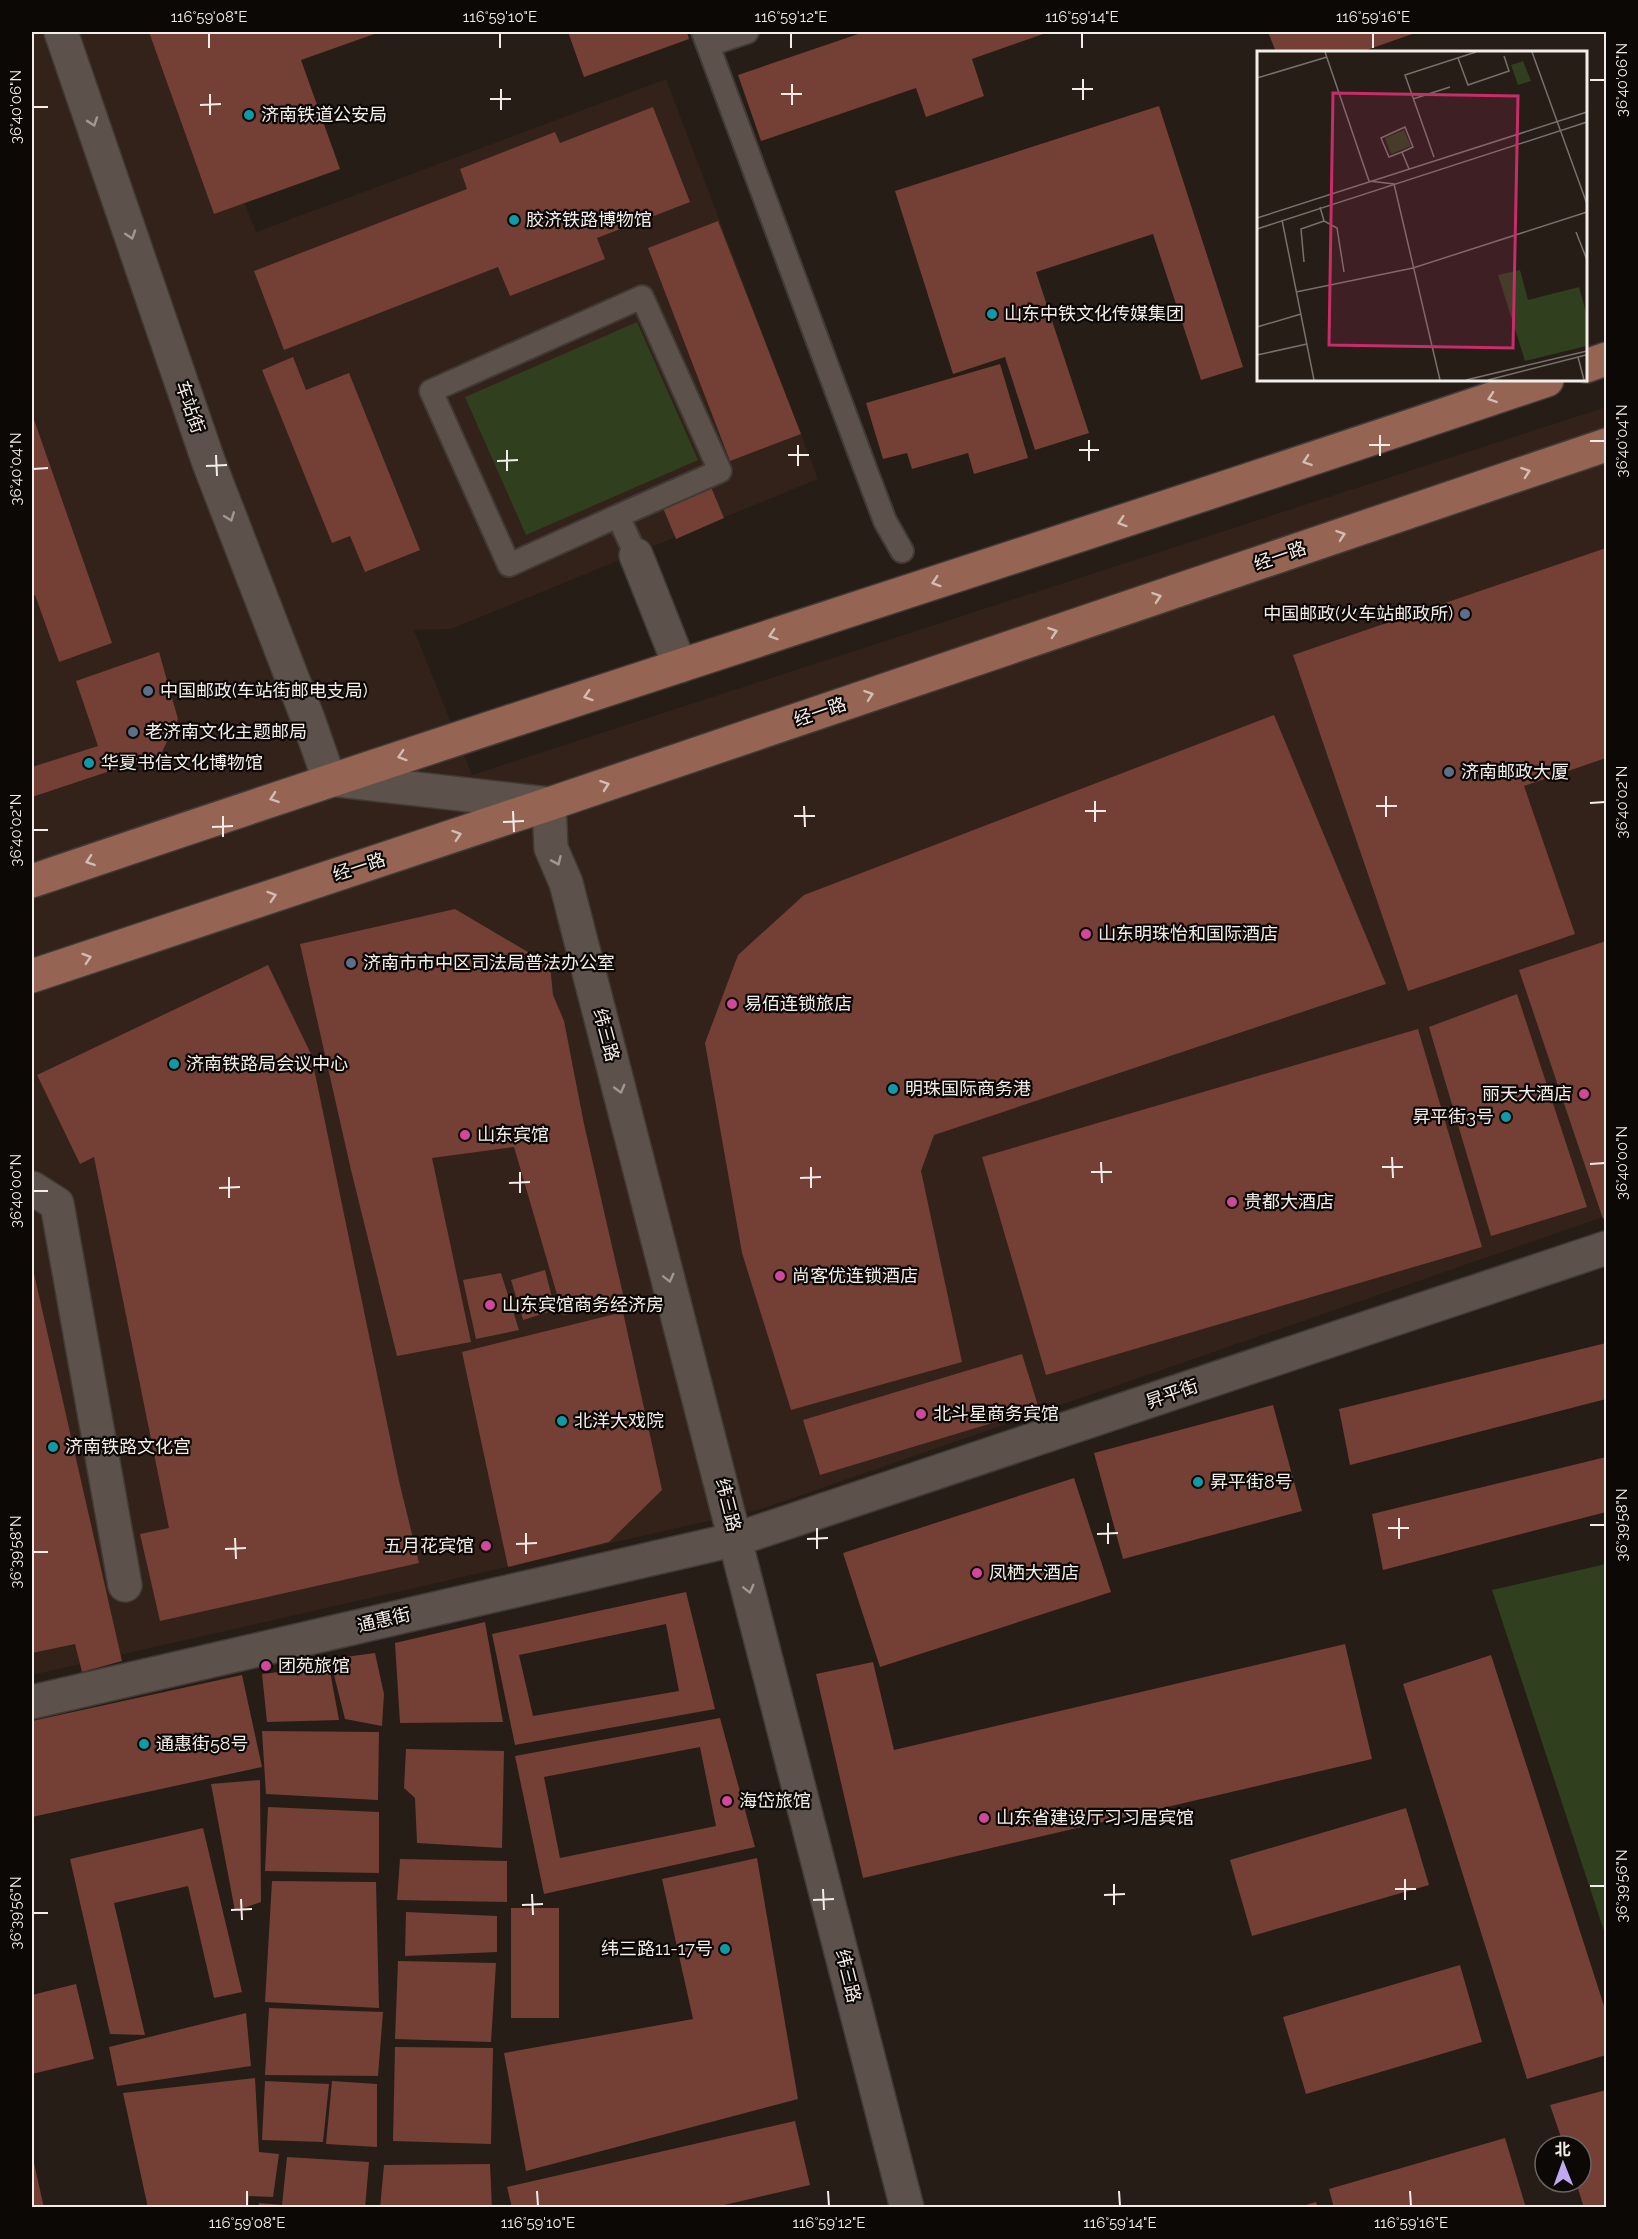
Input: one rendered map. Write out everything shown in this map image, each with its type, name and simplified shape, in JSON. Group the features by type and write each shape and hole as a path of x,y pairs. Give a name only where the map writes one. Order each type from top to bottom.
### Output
{"main road":[{"path":"1587,366 1606,359"},
{"path":"32,881 330,779 1259,478 1544,381"},
{"name":"经一路","path":"32,976 549,804 1606,445"}],"street":[{"name":"车站街","path":"61,32 209,463 330,779"},
{"path":"636,555 680,666"},
{"path":"330,779 549,804"},
{"name":"纬三路","path":"549,804 551,848 566,883 737,1539 907,2208"},
{"path":"32,1188 57,1204 125,1585"},
{"name":"昇平街","path":"737,1539 1606,1248"},
{"name":"通惠街","path":"32,1702 737,1539"}],"lane":[{"path":"747,32 706,38 885,521 902,551"},
{"path":"642,297 720,471 618,516 508,565 431,391 642,297"},
{"path":"618,516 636,555"}],"shaded area":[{"path":"32,32 176,32 256,232 666,79 818,479 451,629 414,630 472,775 1606,407 1606,1216 761,1509 32,1675"}],"green space":[{"path":"637,322 698,460 526,535 465,397"},
{"path":"1606,1564 1606,1937 1492,1590"}],"building":[{"name":"济南铁道公安局","path":"149,32 380,32 301,60 340,169 214,214"},
{"path":"568,32 687,32 689,39 584,77"},
{"path":"864,32 1049,32 972,59 984,96 926,117 916,88 761,141 738,75"},
{"path":"1268,32 1418,32 1364,51 1276,51"},
{"name":"山东中铁文化传媒集团","path":"1159,106 1243,367 1201,380 1153,234 1036,272 1089,433 1035,450 1005,357 953,374 895,191"},
{"name":"胶济铁路博物馆","path":"653,107 690,202 597,238 605,259 510,296 498,267 284,350 254,271 467,189 460,169 555,132 560,143"},
{"path":"718,221 801,434 730,461 648,248"},
{"path":"293,357 306,390 349,373 420,550 365,572 350,536 332,543 262,370"},
{"path":"1000,364 1028,458 974,474 968,453 912,469 907,453 883,459 866,403"},
{"path":"32,414 112,643 59,662 35,595 32,596"},
{"path":"711,487 724,518 676,539 663,508"},
{"name":"济南邮政大厦","path":"1606,548 1606,758 1524,786 1575,934 1408,991 1293,655"},
{"name":"老济南文化主题邮局","path":"159,652 178,719 161,754 32,797 32,767 98,746 76,681"},
{"name":"明珠国际商务港","path":"1274,715 1386,984 934,1135 921,1171 962,1362 791,1410 742,1253 705,1043 738,955 804,895"},
{"name":"山东宾馆","path":"455,909 550,965 553,995 564,1021 584,1124 625,1303 563,1315 514,1147 432,1158 471,1342 397,1356 351,1170 300,944"},
{"name":"丽天大酒店","path":"1606,941 1606,1218 1603,1219 1519,970"},
{"path":"268,965 311,1054 399,1481 419,1563 160,1621 140,1534 169,1528 94,1157 80,1164 37,1075"},
{"name":"昇平街3号","path":"1517,994 1587,1207 1491,1236 1429,1027"},
{"name":"贵都大酒店","path":"1418,1029 1482,1247 1046,1375 982,1157"},
{"name":"济南铁路文化宫","path":"32,1265 122,1661 82,1672 75,1644 32,1653"},
{"path":"545,1270 555,1310 523,1320 511,1280"},
{"name":"山东宾馆商务经济房","path":"501,1273 519,1330 476,1339 463,1280"},
{"name":"北洋大戏院","path":"623,1312 662,1490 609,1542 508,1567 462,1352"},
{"path":"1606,1343 1606,1399 1350,1465 1339,1409"},
{"name":"北斗星商务宾馆","path":"1022,1354 1039,1409 820,1475 803,1420"},
{"name":"昇平街8号","path":"1273,1405 1302,1511 1123,1559 1094,1453"},
{"path":"1606,1457 1606,1512 1383,1570 1372,1514"},
{"name":"凤栖大酒店","path":"1074,1478 1111,1592 880,1667 843,1553"},
{"path":"686,1592 715,1709 515,1745 492,1634","holes":["666,1624 679,1691 533,1716 519,1655"]},
{"path":"485,1622 503,1722 400,1723 395,1643"},
{"name":"山东省建设厅习习居宾馆","path":"1345,1644 1372,1759 863,1878 816,1674 873,1662 894,1750"},
{"path":"375,1653 384,1694 382,1726 345,1719 333,1671 338,1658"},
{"path":"1491,1655 1606,2012 1606,2055 1527,2079 1403,1684"},
{"path":"329,1666 339,1720 267,1722 262,1674"},
{"name":"通惠街58号","path":"242,1675 262,1767 32,1817 32,1721"},
{"name":"海岱旅馆","path":"720,1718 755,1847 544,1894 515,1756","holes":["700,1747 716,1826 560,1858 544,1777"]},
{"path":"262,1731 379,1732 378,1800 266,1794"},
{"path":"406,1749 504,1751 502,1848 417,1843 415,1798 404,1788"},
{"path":"260,1780 261,1902 235,1911 211,1784"},
{"path":"268,1807 379,1812 379,1873 265,1871"},
{"path":"1406,1808 1429,1885 1252,1936 1230,1860"},
{"path":"203,1828 242,1992 214,1998 188,1886 114,1903 145,2035 110,2034 70,1859"},
{"name":"纬三路11-17号","path":"757,1858 798,2099 526,2171 504,2053 693,2019 662,1879"},
{"path":"400,1859 507,1861 507,1902 397,1900"},
{"path":"272,1881 376,1882 379,2008 265,2002"},
{"path":"511,1908 559,1908 559,2018 511,2018"},
{"path":"406,1912 497,1916 497,1952 405,1956"},
{"path":"398,1961 496,1963 491,2042 395,2039"},
{"path":"1460,1965 1482,2042 1306,2094 1283,2017"},
{"path":"76,1984 94,2059 32,2074 32,1995"},
{"path":"269,2008 383,2012 378,2076 265,2075"},
{"path":"246,2013 251,2066 117,2086 109,2047"},
{"path":"395,2047 493,2048 491,2144 393,2141"},
{"path":"255,2078 259,2152 279,2154 273,2197 249,2196 248,2208 148,2208 123,2093"},
{"path":"265,2081 329,2084 323,2142 262,2140"},
{"path":"332,2081 377,2084 377,2147 326,2144"},
{"path":"1606,2090 1606,2208 1584,2208 1580,2194 1593,2194 1593,2134 1560,2134 1550,2105"},
{"path":"795,2121 810,2185 711,2208 512,2208 507,2187"},
{"path":"1505,2138 1526,2208 1334,2208 1329,2189"},
{"path":"32,2154 44,2208 32,2208"},
{"path":"287,2157 369,2162 365,2208 258,2208 259,2203 282,2205"},
{"path":"490,2164 492,2208 380,2208 384,2165"},
{"path":"1316,2202 1318,2208 1299,2208 1299,2207"}],"place":[{"name":"济南铁道公安局","path":"249,115"},
{"name":"胶济铁路博物馆","path":"514,220"},
{"name":"山东中铁文化传媒集团","path":"992,314"},
{"name":"中国邮政(火车站邮政所)","path":"1465,614"},
{"name":"中国邮政(车站街邮电支局)","path":"148,691"},
{"name":"老济南文化主题邮局","path":"133,732"},
{"name":"华夏书信文化博物馆","path":"89,763"},
{"name":"济南邮政大厦","path":"1449,772"},
{"name":"山东明珠怡和国际酒店","path":"1086,934"},
{"name":"济南市市中区司法局普法办公室","path":"351,963"},
{"name":"易佰连锁旅店","path":"732,1004"},
{"name":"济南铁路局会议中心","path":"174,1064"},
{"name":"明珠国际商务港","path":"893,1089"},
{"name":"丽天大酒店","path":"1584,1094"},
{"name":"昇平街3号","path":"1506,1117"},
{"name":"山东宾馆","path":"465,1135"},
{"name":"贵都大酒店","path":"1232,1202"},
{"name":"尚客优连锁酒店","path":"780,1276"},
{"name":"山东宾馆商务经济房","path":"490,1305"},
{"name":"北斗星商务宾馆","path":"921,1414"},
{"name":"北洋大戏院","path":"562,1421"},
{"name":"济南铁路文化宫","path":"53,1447"},
{"name":"昇平街8号","path":"1198,1482"},
{"name":"五月花宾馆","path":"486,1546"},
{"name":"凤栖大酒店","path":"977,1573"},
{"name":"团苑旅馆","path":"266,1666"},
{"name":"通惠街58号","path":"144,1744"},
{"name":"海岱旅馆","path":"727,1801"},
{"name":"山东省建设厅习习居宾馆","path":"984,1818"},
{"name":"纬三路11-17号","path":"725,1949"}]}
